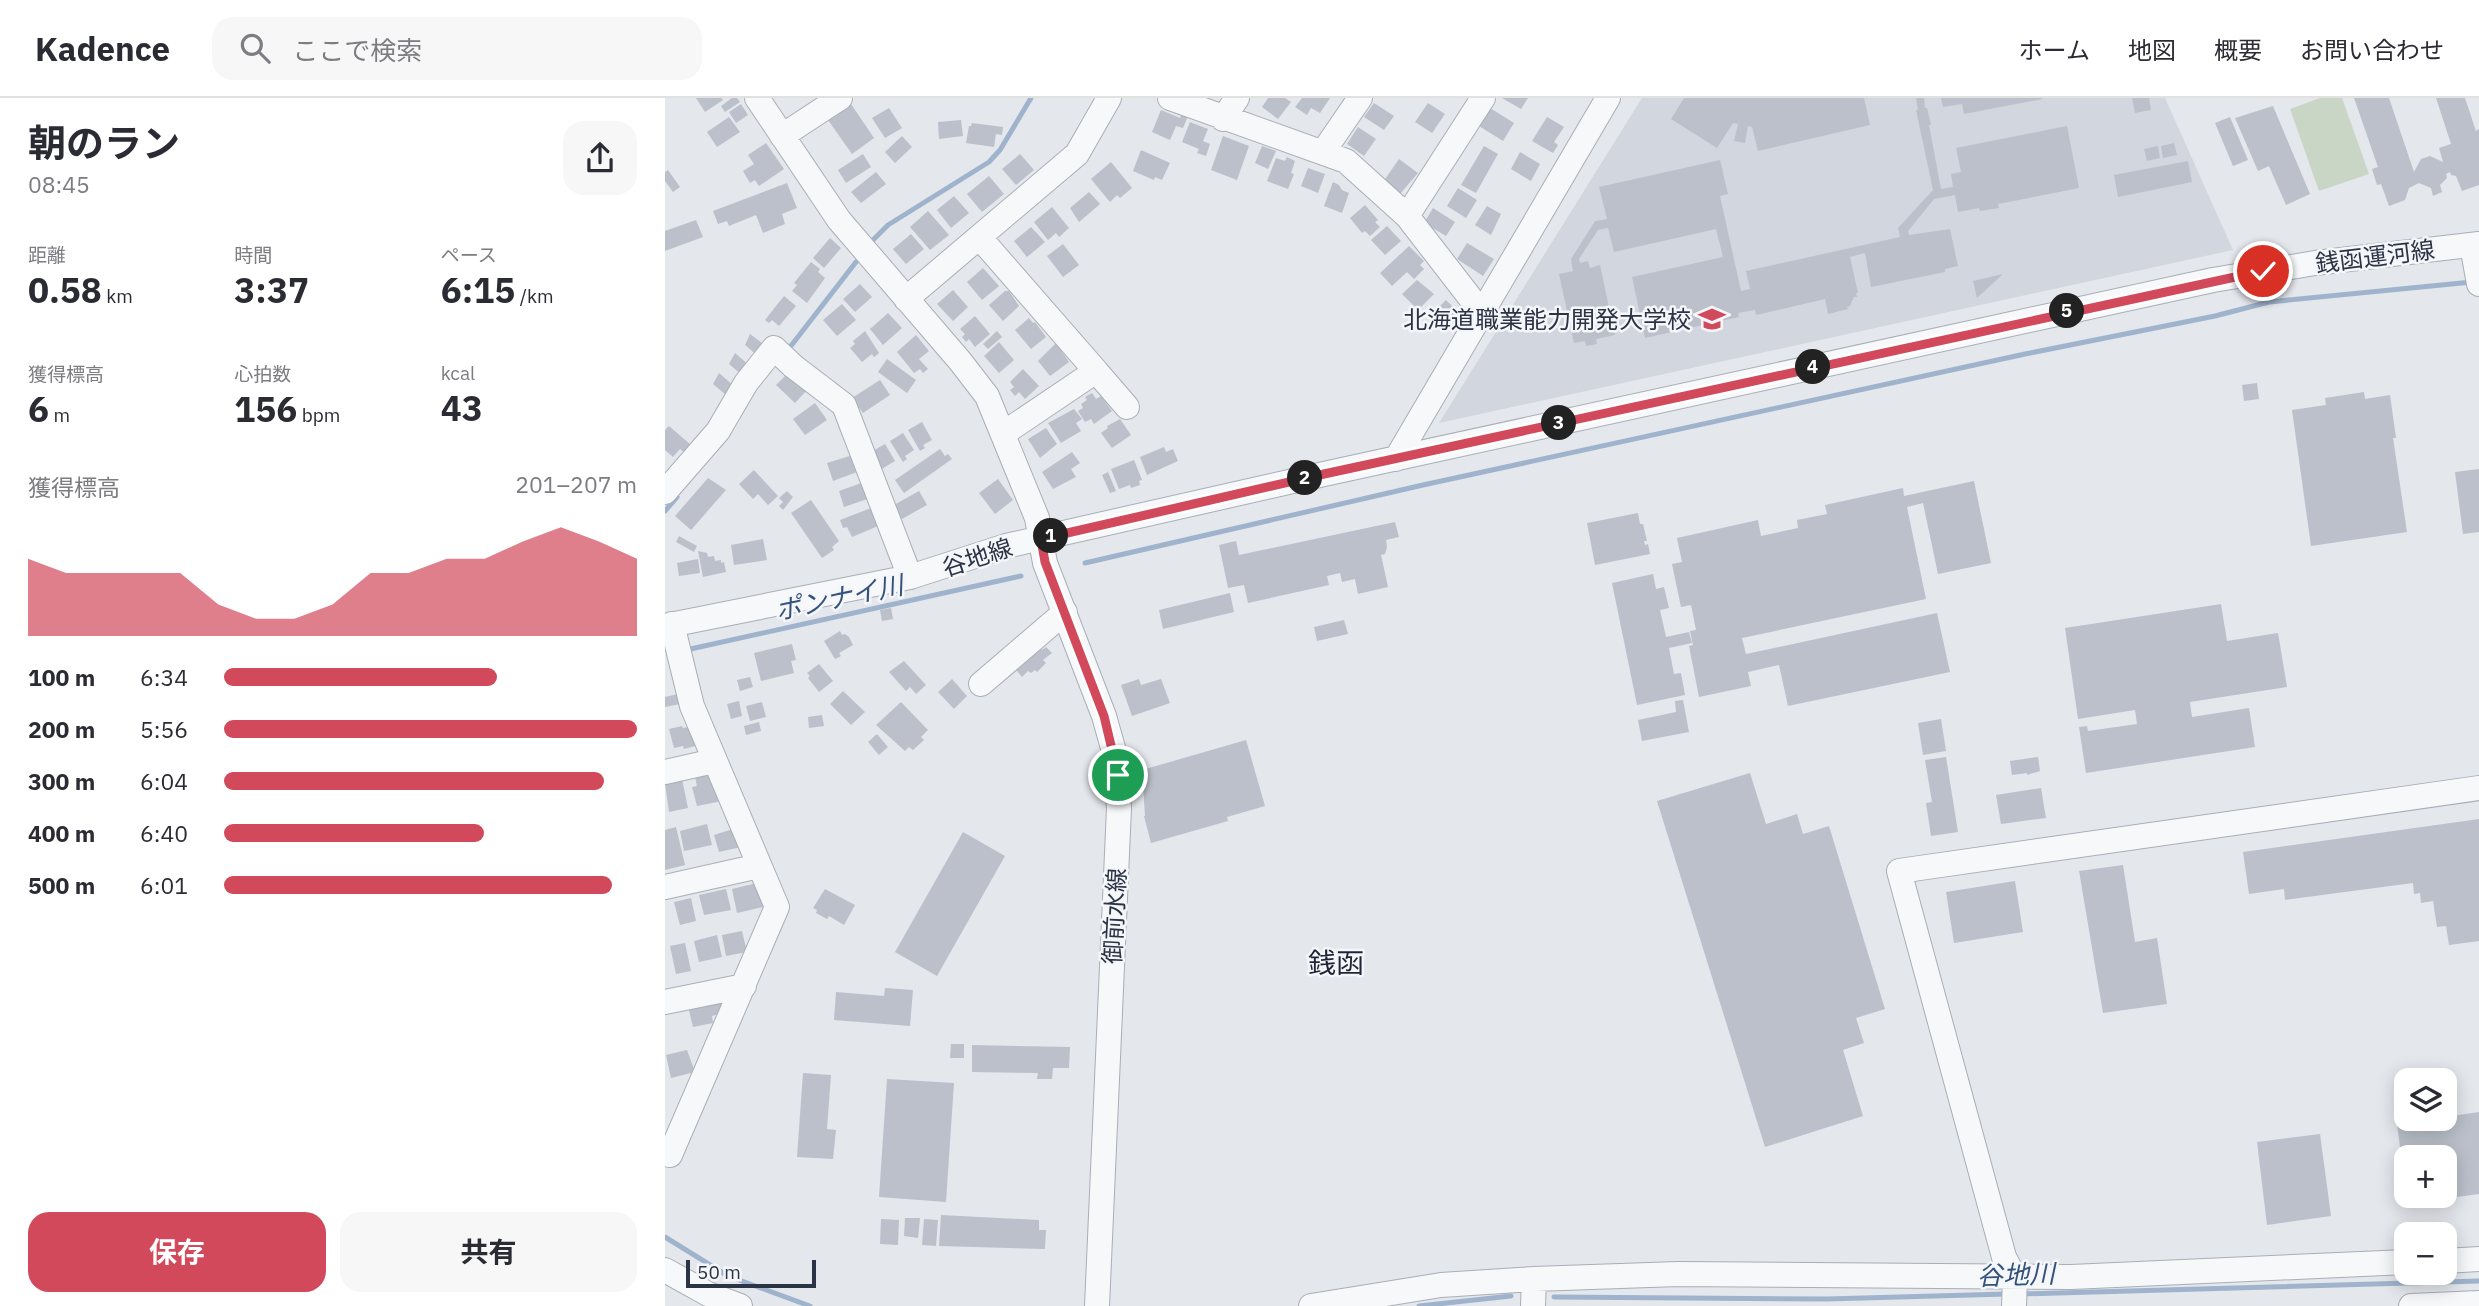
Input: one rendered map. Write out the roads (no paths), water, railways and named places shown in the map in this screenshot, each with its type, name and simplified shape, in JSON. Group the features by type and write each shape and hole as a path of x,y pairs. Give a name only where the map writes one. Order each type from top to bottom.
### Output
{"street":[{"name":"御前水線","path":"757,98 839,220 979,384 1004,433 1037,518 1045,562 1104,716 1115,755 1119,790 1097,1306"},
{"path":"782,136 840,98"},
{"path":"906,299 1077,153 1109,98"},
{"path":"1170,98 1346,161 1407,216 1482,313"},
{"path":"1223,119 1237,98"},
{"path":"1323,152 1360,98"},
{"path":"1407,216 1483,98"},
{"path":"1396,459 1608,98"},
{"path":"979,238 1127,407"},
{"path":"2476,244 2478,277"},
{"name":"銭函運河線","path":"1041,539 2213,280 2315,263 2476,244"},
{"path":"665,492 718,430 746,383 774,348 844,405 909,577"},
{"path":"1004,433 1096,371"},
{"name":"谷地線","path":"673,638 909,577 1006,546 1041,539"},
{"path":"981,684 1065,612"},
{"path":"665,1153 670,1156 777,907 692,706 673,638"},
{"path":"665,772 714,761"},
{"path":"2014,1289 1899,871 2479,788"},
{"path":"665,887 759,866"},
{"path":"665,1002 744,986"},
{"path":"2457,1260 2479,1259"},
{"path":"1311,1306 1441,1285 1534,1279 1678,1274 2014,1289 2394,1263"},
{"path":"665,1270 708,1294 740,1306"},
{"path":"1533,1306 1534,1279"},
{"path":"2411,1306 2479,1303"}],"waterway":[{"name":"ポンナイ川","path":"872,241 888,225 989,162 1000,150 1031,98"},
{"name":"ポンナイ川","path":"787,351 856,262"},
{"name":"ポンナイ川","path":"1085,563 1423,485 2025,354 2215,316 2269,302 2472,282"},
{"name":"ポンナイ川","path":"665,511 677,497"},
{"name":"ポンナイ川","path":"686,650 1021,576"},
{"name":"谷地川","path":"665,1237 728,1276 810,1306"},
{"name":"谷地川","path":"2020,1294 2479,1281"},
{"name":"谷地川","path":"1554,1297 1827,1299 2007,1294"},
{"name":"谷地川","path":"1419,1306 1511,1296"}],"place":[{"name":"北海道職業能力開発大学校","path":"1712,319"}],"district":[{"name":"銭函","path":"1336,962"}]}
